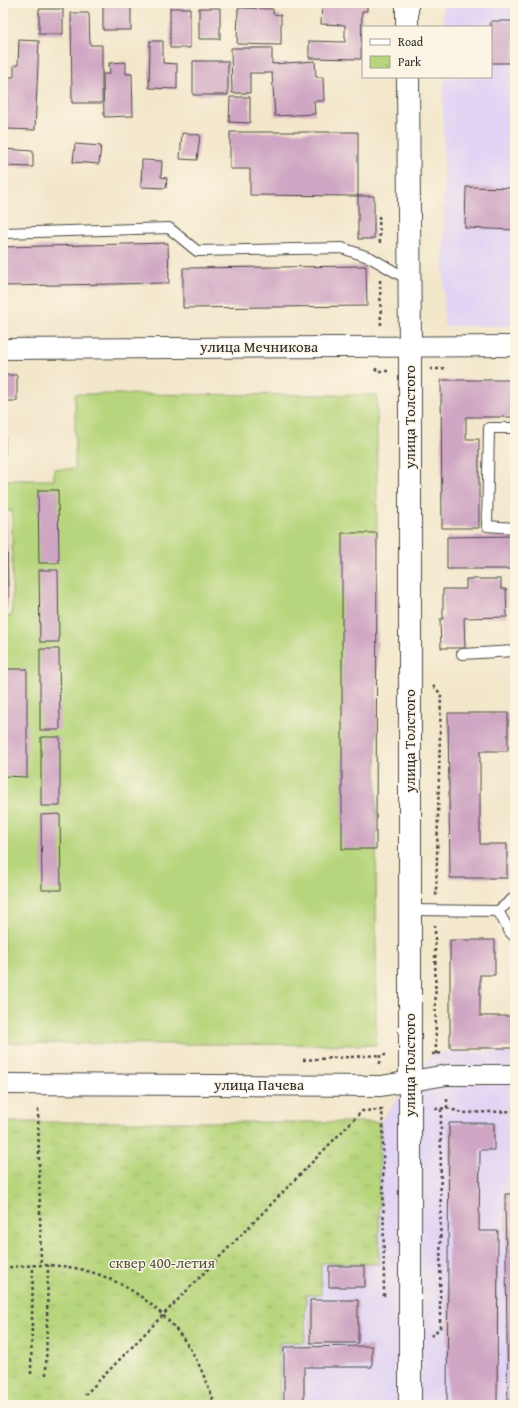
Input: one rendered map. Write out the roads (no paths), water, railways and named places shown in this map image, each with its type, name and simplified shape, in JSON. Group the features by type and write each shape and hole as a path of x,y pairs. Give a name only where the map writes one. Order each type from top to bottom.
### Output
{"street":[{"path":"407,3 407,26"},
{"name":"улица Толстого","path":"408,78 410,280 410,1405"},
{"name":"улица Мечникова","path":"3,349 515,346"},
{"name":"улица Пачева","path":"3,1084 381,1086 447,1075 515,1075"}],"lane":[{"path":"3,233 169,228 197,251 342,248 371,258 410,280"},
{"path":"515,428 489,428 488,526 515,528"},
{"path":"462,654 515,651"},
{"path":"409,910 498,911 515,897"},
{"path":"498,911 510,932 515,937"}],"park label":[{"name":"сквер 400-летия","path":"162,1263"}]}
